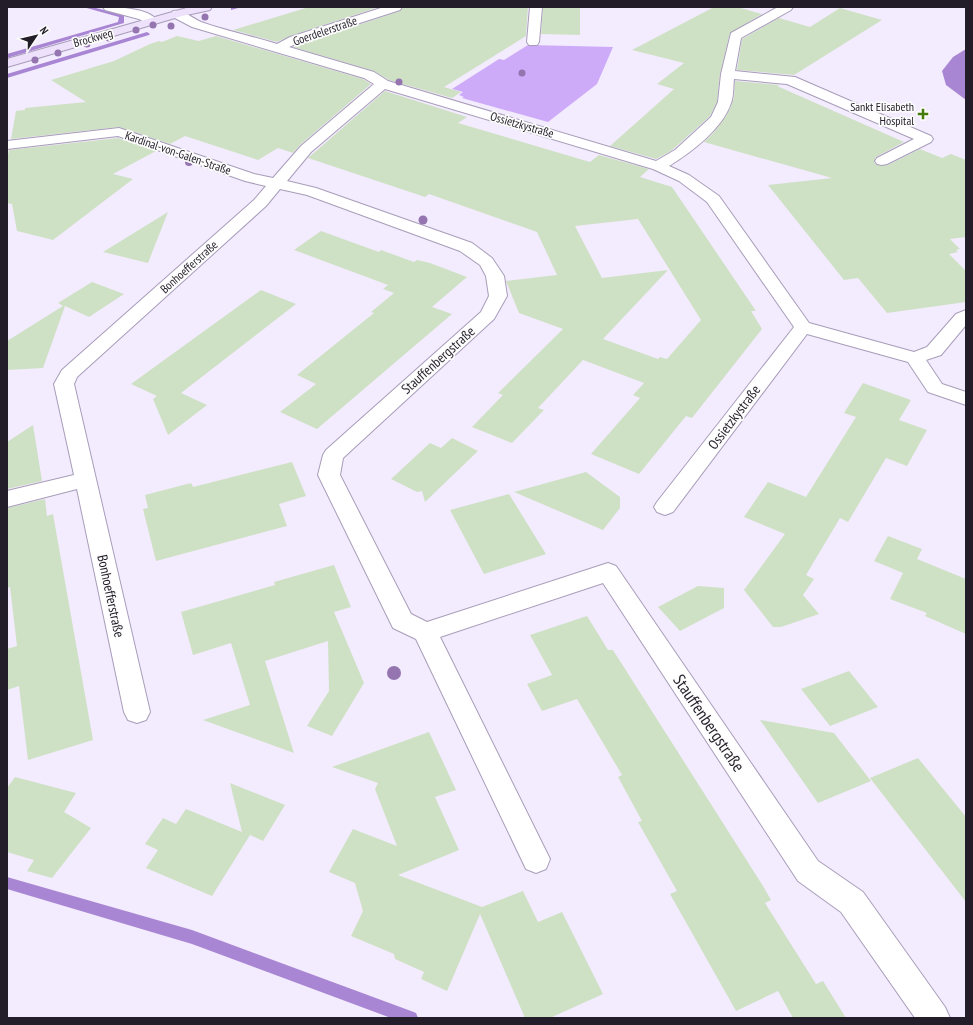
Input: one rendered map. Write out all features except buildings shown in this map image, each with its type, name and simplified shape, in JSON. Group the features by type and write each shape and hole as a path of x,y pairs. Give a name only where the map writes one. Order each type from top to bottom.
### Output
{"street":[{"path":"109,7 143,16 152,21"},
{"name":"Brockweg","path":"178,13 192,7"},
{"name":"Brockweg","path":"7,63 178,13 206,7"},
{"name":"Goerdelerstraße","path":"278,48 294,40 396,7"},
{"path":"533,42 536,7"},
{"path":"658,166 680,152 717,119 725,102 728,74 735,36 787,7"},
{"name":"Ossietzkystraße","path":"178,13 196,24 369,75 383,84 658,166 684,178 714,199 803,327 665,507"},
{"path":"728,74 790,80 926,139 882,161"},
{"name":"Bonhoefferstraße","path":"137,712 64,384 69,374 260,203 306,149 383,84"},
{"name":"Kardinal-von-Galen-Straße","path":"7,145 119,132 250,178 277,184"},
{"name":"Stauffenbergstraße","path":"277,184 311,191 466,247 486,262 495,276 498,296 488,315 333,455 329,475 402,621 425,632 608,572 808,871 852,902 934,1018"},
{"path":"803,327 915,358 934,350 966,315"},
{"path":"915,358 935,388 966,399"},
{"path":"7,499 86,479"},
{"path":"425,632 536,859"}],"shaded area":[{"path":"528,45 613,47 597,84 548,122 462,98 464,97 459,95 463,92 452,89 499,59 504,60"},
{"path":"966,49 966,100 946,85 942,71 953,57"}],"waterway":[{"path":"7,56 121,23 122,16 86,7"},
{"path":"233,9 239,7"},
{"path":"7,76 147,34"},
{"path":"7,883 192,937 411,1018"}],"place":[{"name":"Sankt Elisabeth Hospital","path":"923,114"}]}
